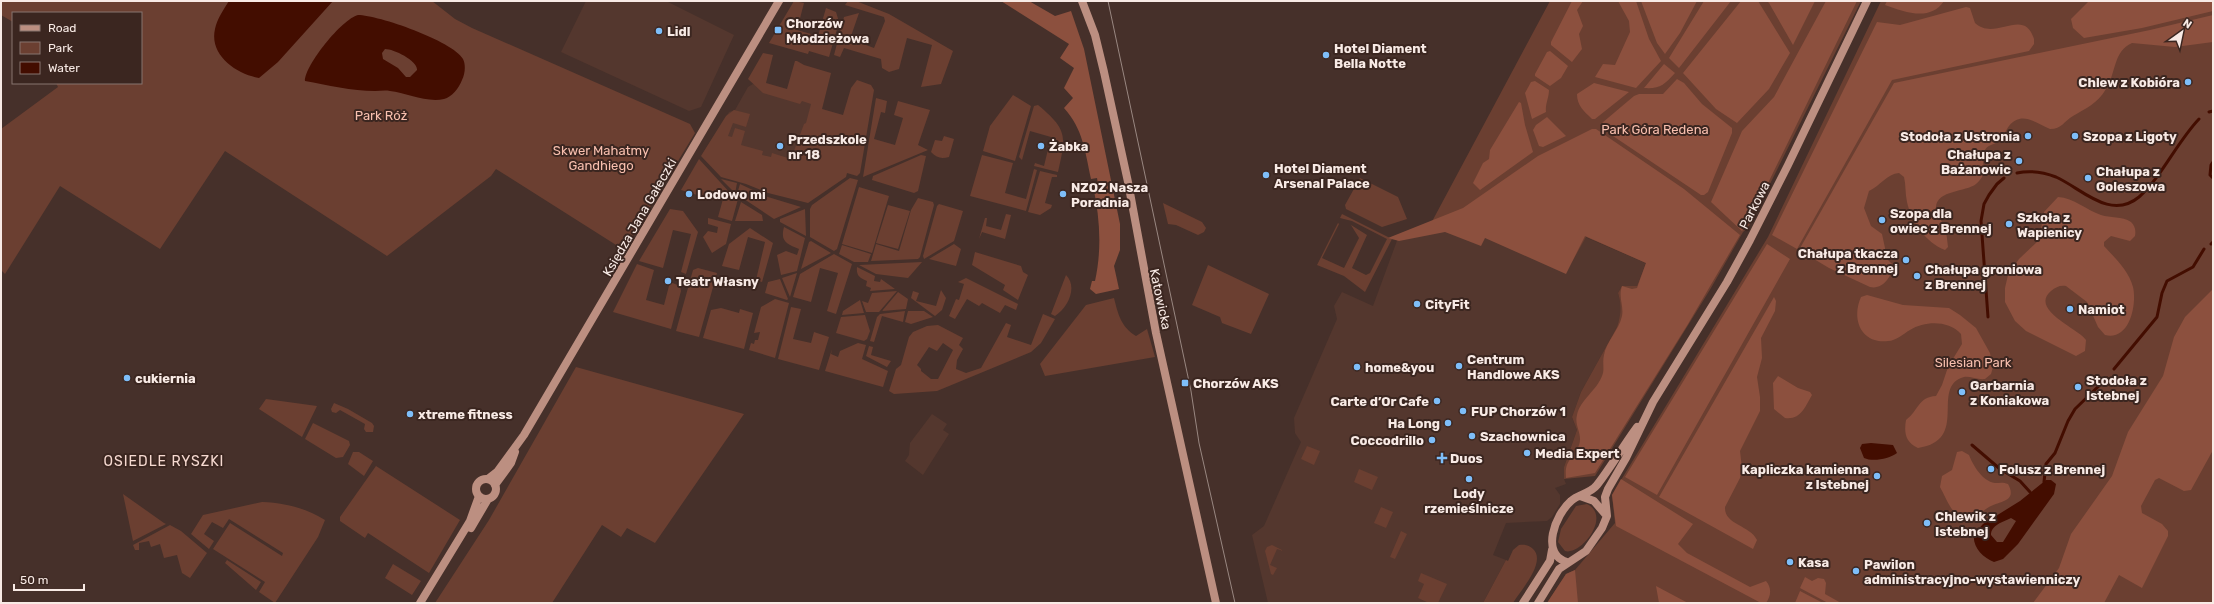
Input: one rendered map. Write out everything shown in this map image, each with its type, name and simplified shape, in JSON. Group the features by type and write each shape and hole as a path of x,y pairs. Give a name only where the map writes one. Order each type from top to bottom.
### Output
{"street":[{"name":"Księdza Jana Gałeczki","path":"488,479 497,472 518,444 779,1"},
{"name":"Katowicka","path":"1082,1 1092,26 1104,72 1129,189 1156,332 1216,603"},
{"name":"Parkowa","path":"1580,496 1595,487 1648,412 1726,282 1750,240 1788,165 1867,1"},
{"name":"Parkowa","path":"1606,516 1606,492 1626,458 1648,412"},
{"name":"Księdza Jana Gałeczki","path":"496,485 511,463 518,444"},
{"path":"460,540 474,523 488,499 495,494 496,485 488,479 483,479 478,483 476,490 479,496 488,499"},
{"path":"420,603 460,540 470,521 479,496"},
{"path":"1523,603 1550,561 1552,538 1560,516 1570,502 1580,496 1594,501 1606,516 1602,528 1589,548 1582,555 1567,562 1559,569 1538,603"},
{"path":"1552,550 1560,560 1567,562"}],"shaded area":[{"path":"586,1 666,1 734,35 701,107 689,111 561,52"},
{"name":"Przedszkole nr 18","path":"753,84 813,101 809,113 848,169 703,153 729,112 735,110 748,87"},
{"path":"1445,222 1572,262 1585,237 1646,263 1637,286 1622,286 1618,293 1621,304 1621,316 1617,327 1581,392 1572,417 1577,430 1564,467 1564,479 1566,484 1555,488 1560,495 1560,504 1552,517 1547,521 1506,523 1493,555 1506,560 1483,603 1268,603 1252,535 1264,526 1301,442 1295,433 1294,418 1337,319 1334,306 1342,292 1373,306 1398,238"},
{"path":"932,414 947,424 943,430 949,434 923,475 905,461 909,455 910,443"}],"green space":[{"name":"Park Róż","path":"1,1 432,1 455,19 472,28 690,124 695,133 624,250 496,169 491,176 387,256 225,151 160,249 60,186 5,274 1,270 1,129 58,87 56,84 142,84 142,12 12,12 12,21 1,15"},
{"path":"794,1 804,3 797,30 818,36 826,8 836,12 839,22 829,57 809,51 808,54 769,43"},
{"path":"848,1 856,1 889,14 953,51 941,84 921,87 932,45 907,38 899,69 889,72 882,68 881,59 844,48 840,57 834,55 844,17 859,13 850,39 874,48 885,21 884,17 845,5"},
{"path":"1001,1 1029,1 1055,16 1071,11 1084,49 1120,224 1120,250 1114,266 1119,289 1096,294 1090,289 1092,281 1095,281 1099,257 1099,222 1093,186 1098,184 1097,178 1091,179 1085,150 1079,132 1064,108 1073,98 1064,88 1074,68 1060,58 1069,44"},
{"name":"Park Góra Redena","path":"1550,1 1861,1 1748,228 1743,232 1711,288 1595,476 1564,479 1564,467 1577,430 1572,417 1581,392 1617,327 1620,310 1618,293 1622,286 1637,286 1646,263 1586,237 1572,262 1511,227 1428,229"},
{"path":"1572,1 1583,1 1577,10 1583,26 1579,34 1582,49 1572,62 1551,45 1551,42"},
{"path":"1618,1 1636,1 1649,39 1661,61 1636,88 1595,77 1603,64 1615,65 1630,32 1629,21"},
{"path":"1641,1 1697,1 1680,33 1665,54 1657,43"},
{"path":"1704,1 1731,1 1679,68 1669,58"},
{"path":"1741,1 1758,1 1790,53 1769,89 1737,123 1716,109 1683,73"},
{"path":"1767,1 1815,1 1793,45 1769,3"},
{"path":"1826,1 1857,1 1750,220 1742,231 1711,202 1742,131 1774,97"},
{"name":"Silesian Park","path":"1881,1 2213,1 2213,603 1547,603 1566,574 1575,570 1615,523 1612,495 1768,237"},
{"path":"1887,1 1944,1 1932,11 1917,14 1885,5"},
{"path":"2089,1 2213,1 2213,11 2142,28 2084,38 2073,28 2071,19"},
{"path":"1966,7 1970,8 1975,23 1983,28 1991,29 2016,24 2023,25 2029,30 2034,39 2034,44 2029,51 1892,80 1797,249 1772,235 1877,22 1900,25"},
{"path":"2213,15 2213,42 2175,47 2132,43 2126,47 2121,51 2118,57 2109,83 2103,94 2091,105 2057,128 2050,129 2030,120 2024,119 2014,121 1997,143 1986,148 1983,157 1984,172 1980,180 1971,187 1946,194 1938,201 1936,210 1947,236 1948,247 1945,250 1938,247 1926,237 1916,224 1907,202 1904,177 1899,173 1887,178 1869,191 1864,208 1871,226 1882,234 1885,257 1893,265 1889,278 1883,284 1870,287 1829,268 1799,250 1894,83 2150,30"},
{"path":"1550,51 1568,66 1561,78 1550,86 1535,76 1535,74 1547,52"},
{"name":"Przedszkole nr 18","path":"763,53 773,55 766,83 787,89 795,61 831,73 822,109 843,115 851,88 857,80 871,85 874,90 860,173 857,176 847,173 846,177 808,203 768,193 746,184 721,177 701,156 726,116 734,110 750,114 746,127 733,123 728,136 732,137 735,128 745,131 741,145 763,151 762,155 771,157 772,153 791,159 804,124 806,123 811,104 802,101 800,104 763,93 748,79"},
{"path":"1664,64 1675,73 1668,81 1658,87 1644,88"},
{"path":"1677,79 1684,83 1702,104 1732,128 1732,133 1708,192 1704,195 1701,195 1610,134 1601,126 1602,123 1634,96 1639,94 1663,94"},
{"path":"1535,81 1549,90 1549,93 1546,112 1532,119 1525,93 1531,82"},
{"path":"1594,83 1629,92 1595,119 1592,119 1578,102 1577,94"},
{"path":"1013,95 1031,106 1015,161 983,151 990,126"},
{"path":"876,98 887,101 885,113 881,112 874,139 895,145 903,118 894,115 898,101 930,110 918,145 928,150 863,177"},
{"path":"1519,102 1521,103 1525,125 1533,152 1480,190 1473,183 1483,163 1489,159 1490,150"},
{"path":"1038,105 1055,121 1062,134 1063,142 1058,172 1034,166 1035,163 1044,166 1051,137 1030,131 1022,160 1019,157 1034,106"},
{"path":"1547,117 1566,136 1543,147 1539,146 1533,130 1536,125"},
{"path":"1592,129 1596,129 1684,189 1740,235 1688,324 1595,473 1566,478 1566,467 1577,450 1580,441 1576,419 1577,415 1581,405 1600,381 1603,371 1603,358 1605,350 1622,316 1622,286 1632,289 1637,288 1646,263 1585,236 1566,274 1485,238 1481,246 1445,232 1399,241 1388,238 1463,208 1538,156"},
{"path":"944,136 954,139 949,157 941,158 937,157 931,152 935,140 942,141"},
{"path":"921,155 926,156 918,191 914,193 872,180 873,176"},
{"path":"982,155 1013,163 1005,193 1026,199 1034,169 1037,170 1026,211 970,196"},
{"path":"699,159 731,194 738,199 732,221 718,217 723,199 711,196 710,199 681,190"},
{"path":"1040,171 1057,175 1057,177 1052,177 1045,203 1052,205 1051,208 1040,215 1028,212"},
{"path":"850,178 858,180 837,249 834,251 810,237 810,209 812,205"},
{"path":"1360,178 1398,197 1407,219 1382,227 1346,209 1345,205"},
{"path":"721,179 737,183 735,193"},
{"path":"740,184 768,197 801,207 774,219 736,194"},
{"path":"859,187 889,196 872,253 842,244"},
{"path":"2058,197 2075,202 2101,215 2127,220 2131,222 2135,230 2135,236 2130,241 2111,236 2104,242 2104,246 2125,270 2133,287 2134,303 2130,320 2126,327 2120,332 2114,335 2105,335 2098,327 2087,302 2066,286 2055,288 2046,298 2046,305 2051,312 2086,340 2085,351 2076,356 2026,331 2015,321 2005,302 2005,288 2008,275 2019,259 2039,240 2044,212"},
{"path":"918,198 933,202 934,205 920,257 918,259 871,261 876,244 899,251 911,210"},
{"path":"741,202 762,215 763,221 735,221"},
{"path":"1163,203 1202,222 1206,228 1204,232 1198,235 1176,225 1168,224"},
{"path":"939,204 963,211 954,241 924,259 923,256 937,206"},
{"path":"888,205 910,211 898,249 876,243"},
{"path":"670,209 683,211 698,232 686,274 681,272 691,234 673,230 663,268 639,261"},
{"path":"805,209 806,236 780,222 780,219"},
{"path":"1006,214 1011,215 1005,239 982,232 979,239 985,218 987,218 986,226 1001,230"},
{"path":"1342,214 1392,239 1365,292 1344,276 1317,265 1338,223 1339,224 1322,258 1344,268 1359,238 1351,225 1367,235 1352,268 1366,275 1370,273 1387,239 1352,221 1340,218"},
{"path":"708,218 731,224 726,244 712,253 703,237 708,231 717,233 718,227 708,224"},
{"path":"784,227 805,238 797,271 781,275 777,255 786,251 797,255 799,249 786,242 783,236"},
{"path":"750,228 773,243 762,282 756,280 765,242 748,237 739,270 722,266 729,244"},
{"path":"811,241 831,253 801,269 809,242"},
{"path":"954,244 961,249 956,266 929,259"},
{"path":"1767,244 1790,259 1657,495 1625,477"},
{"path":"842,245 871,254 868,262 854,262 839,254"},
{"path":"975,252 1021,266 1023,272 1028,275 1018,300 1003,290 1005,285 972,265"},
{"path":"834,254 852,264 836,314 827,311 838,273 820,268 811,302 793,297 800,274"},
{"path":"922,262 908,278 876,274 859,265"},
{"path":"637,264 654,270 646,300 664,305 670,282 680,286 681,291 671,329 613,312"},
{"path":"1208,265 1269,294 1251,334 1222,323 1220,317 1192,305"},
{"path":"857,267 875,276 874,281 880,282 881,279 895,289 870,291 871,288 866,286 867,281 860,278 858,275"},
{"path":"698,268 717,273 699,337 676,331 693,270"},
{"path":"797,273 790,297 782,278"},
{"path":"1066,275 1070,280 1071,285 1070,297 1064,308 1055,316 1051,314"},
{"path":"966,278 1018,304 1016,310 1005,305 1000,313 982,303 979,306 967,299 955,319 949,316 956,299 959,300 964,284 958,282"},
{"path":"780,279 788,299 787,300 765,293 768,282"},
{"path":"2213,289 2213,450 2191,490 2184,491 2159,478 2155,480 2141,506 2142,513 2162,524 2168,531 2168,536 2142,588 2119,575 2104,603 2033,603 2059,568 2071,534 2112,476 2128,432 2163,376 2174,337 2185,317"},
{"path":"941,290 946,298 942,310 935,316 911,298 913,291 919,293 916,301 936,306"},
{"path":"897,291 879,312 866,312 862,301 868,303 872,293"},
{"path":"898,292 908,299 906,309 882,311"},
{"path":"1867,295 1903,305 1949,308 1976,328 1990,353 1993,367 1991,374 1985,379 1964,377 1954,383 1950,391 1948,402 1947,425 1943,435 1934,443 1918,448 1910,443 1905,433 1906,420 1922,401 1936,396 1942,385 1948,367 1962,344 1961,334 1950,326 1936,323 1916,327 1891,341 1879,341 1871,338 1865,334 1861,328 1857,314 1861,297"},
{"path":"1774,297 1776,301 1775,311 1761,338 1762,358 1757,377 1760,397 1760,411 1740,451 1742,468 1740,478 1725,507 1729,518 1754,535 1757,540 1753,549 1659,497"},
{"path":"1114,298 1121,320 1127,329 1136,336 1147,329 1155,357 1045,376 1040,364 1086,305"},
{"path":"775,299 789,303 775,358 749,350 751,343 754,344 755,340 758,340 760,332 754,333 761,307"},
{"path":"860,300 864,313 842,315 843,311"},
{"path":"791,307 801,309 793,339 811,343 814,332 829,337 819,370 778,359"},
{"path":"721,308 739,313 740,309 753,313 744,349 703,338 711,310"},
{"path":"905,311 903,322 882,316 874,342 870,341 877,317 880,314"},
{"path":"908,311 924,311 933,317 911,324 905,322"},
{"path":"1043,314 1055,319 1041,343 1031,352 937,391 894,394 889,391 896,369 901,365 909,337 913,332 927,326 938,325 963,338 959,345 963,349 957,360 956,369 966,373 981,368 1006,323 1011,325 1007,337 1031,345","holes":["943,343 953,350 938,379 931,379 921,371 917,365 929,347 937,351"]},
{"path":"865,315 870,331 867,339 864,341 836,333 841,317"},
{"path":"858,343 866,345 862,359 888,371 883,387 825,371 832,349 831,354 838,357 840,351"},
{"path":"869,346 873,347 871,355 891,361 887,367 866,356"},
{"path":"576,367 744,414 655,543 627,528 621,537 602,525 552,603 435,603 489,520"},
{"path":"1778,376 1798,388 1810,392 1812,395 1802,412 1795,417 1785,418 1774,409 1773,383"},
{"path":"266,399 317,406 302,437 259,409"},
{"path":"334,403 348,409 372,423 374,426 373,432 366,432 364,429 365,424 340,410 336,413 332,412 331,409"},
{"path":"313,423 349,441 350,445 343,457 336,458 305,439"},
{"path":"1307,446 1320,451 1314,465 1301,459"},
{"path":"1962,451 1969,455 1982,476 1990,482 2008,484 2011,494 2006,500 1989,507 1973,518 1969,519 1961,518 1955,513 1940,487 1942,476 1952,470 1957,452"},
{"path":"353,452 359,452 373,461 364,476 348,464"},
{"path":"376,466 460,520 429,573 368,533 365,538 340,521 340,517"},
{"path":"1359,469 1378,477 1372,490 1354,482"},
{"path":"1621,479 1693,524 1678,544 1687,553 1750,587 1766,581 1770,592 1766,603 1761,603 1616,526 1612,495"},
{"path":"123,494 164,523 166,524 133,541"},
{"path":"262,502 295,507 310,512 325,520 318,537 275,603 259,592 265,582 213,549 230,523 282,556 283,553 229,519 223,528 212,522 204,534 214,541 209,549 191,534 203,515"},
{"path":"1587,504 1594,510 1596,517 1595,525 1591,534 1579,547 1572,551 1565,551 1558,542 1561,529 1576,506"},
{"path":"1381,507 1393,512 1386,528 1374,523"},
{"path":"170,525 181,531 207,553 190,578 182,573 177,555 164,558 160,544 151,547 149,541 139,543 139,550 135,550 133,545"},
{"path":"1401,531 1407,534 1395,559 1390,557"},
{"path":"1272,545 1284,551 1277,549 1270,565 1277,568 1273,575 1271,574 1265,551 1267,547"},
{"path":"1519,545 1530,547 1536,555 1537,561 1531,576 1513,603 1483,603 1506,560 1508,561 1513,550"},
{"path":"227,560 261,582 256,590 225,563"},
{"path":"393,564 421,581 412,595 385,578"},
{"path":"1575,570 1578,603 1547,603 1566,574"},
{"path":"1421,573 1447,584 1438,603 1429,603 1418,598 1424,584 1418,581"},
{"path":"1805,577 1812,581 1818,578 1824,579 1826,583 1825,594 1841,603 1828,603 1800,588"},
{"path":"1656,586 1688,603 1659,603"},
{"path":"1800,591 1823,603 1795,603"}],"water":[{"path":"229,1 333,1 278,62 259,78 250,76 233,68 220,55 216,47 214,38 216,25"},
{"path":"358,15 368,16 397,24 431,37 456,52 463,59 465,67 463,78 455,92 444,99 431,100 396,92 340,88 305,81 311,64 318,54 334,33 351,18","holes":["385,49 410,59 414,63 417,70 410,77 406,77 398,68 383,59 382,53"]},
{"path":"1871,443 1893,445 1897,453 1890,457 1881,459 1872,460 1864,458 1860,448 1862,444"},
{"path":"2046,480 2051,480 2056,484 2054,494 2018,544 2003,559 1994,562 1986,558 1977,548 1974,534 1983,524 2020,501","holes":["2011,518 2016,521 2003,542 1997,542 1991,535 1993,529 1998,524"]}],"waterway":[{"path":"2209,112 2213,111"},
{"path":"2017,173 2037,172 2046,174 2056,177 2096,200 2107,204 2117,206 2128,203 2139,197 2155,180 2183,138 2199,119"},
{"path":"2213,162 2211,165 2210,175 2213,178"},
{"path":"1988,317 1981,221 1984,204 1997,184 2004,178"},
{"path":"2114,369 2157,317 2162,293 2167,281 2193,267 2204,249"},
{"path":"2044,482 2046,464 2055,453 2068,421 2075,409 2107,378"},
{"path":"1972,445 2000,469 2020,481 2030,492"}],"tram line":[{"path":"1108,1 1191,391 1199,443 1235,603"}],"place":[{"name":"Chorzów Młodzieżowa","path":"778,30"},
{"name":"Lidl","path":"659,31"},
{"name":"Hotel Diament Bella Notte","path":"1326,55"},
{"name":"Chlew z Kobióra","path":"2188,82"},
{"name":"Stodoła z Ustronia","path":"2028,136"},
{"name":"Szopa z Ligoty","path":"2075,136"},
{"name":"Przedszkole nr 18","path":"780,146"},
{"name":"Żabka","path":"1041,146"},
{"name":"Chałupa z Bażanowic","path":"2019,161"},
{"name":"Hotel Diament Arsenal Palace","path":"1266,175"},
{"name":"Chałupa z Goleszowa","path":"2088,178"},
{"name":"Lodowo mi","path":"689,194"},
{"name":"NZOZ Nasza Poradnia","path":"1063,194"},
{"name":"Szopa dla owiec z Brennej","path":"1882,220"},
{"name":"Szkoła z Wapienicy","path":"2009,224"},
{"name":"Chałupa tkacza z Brennej","path":"1906,260"},
{"name":"Chałupa groniowa z Brennej","path":"1917,276"},
{"name":"Teatr Własny","path":"668,281"},
{"name":"CityFit","path":"1417,304"},
{"name":"Namiot","path":"2070,309"},
{"name":"Centrum Handlowe AKS","path":"1459,366"},
{"name":"home&you","path":"1357,367"},
{"name":"cukiernia","path":"127,378"},
{"name":"Chorzów AKS","path":"1185,383"},
{"name":"Stodoła z Istebnej","path":"2078,387"},
{"name":"Garbarnia z Koniakowa","path":"1962,392"},
{"name":"Carte d’Or Cafe","path":"1437,401"},
{"name":"FUP Chorzów 1","path":"1463,411"},
{"name":"xtreme fitness","path":"410,414"},
{"name":"Ha Long","path":"1448,423"},
{"name":"Szachownica","path":"1472,436"},
{"name":"Coccodrillo","path":"1432,440"},
{"name":"Media Expert","path":"1527,453"},
{"name":"Duos","path":"1442,458"},
{"name":"Folusz z Brennej","path":"1991,469"},
{"name":"Kapliczka kamienna z Istebnej","path":"1877,476"},
{"name":"Lody rzemieślnicze","path":"1469,479"},
{"name":"Chlewik z Istebnej","path":"1927,523"},
{"name":"Kasa","path":"1790,562"},
{"name":"Pawilon administracyjno-wystawienniczy","path":"1856,571"}],"district":[{"name":"OSIEDLE RYSZKI","path":"164,461"}],"park label":[{"name":"Skwer Mahatmy Gandhiego","path":"601,158"}]}
